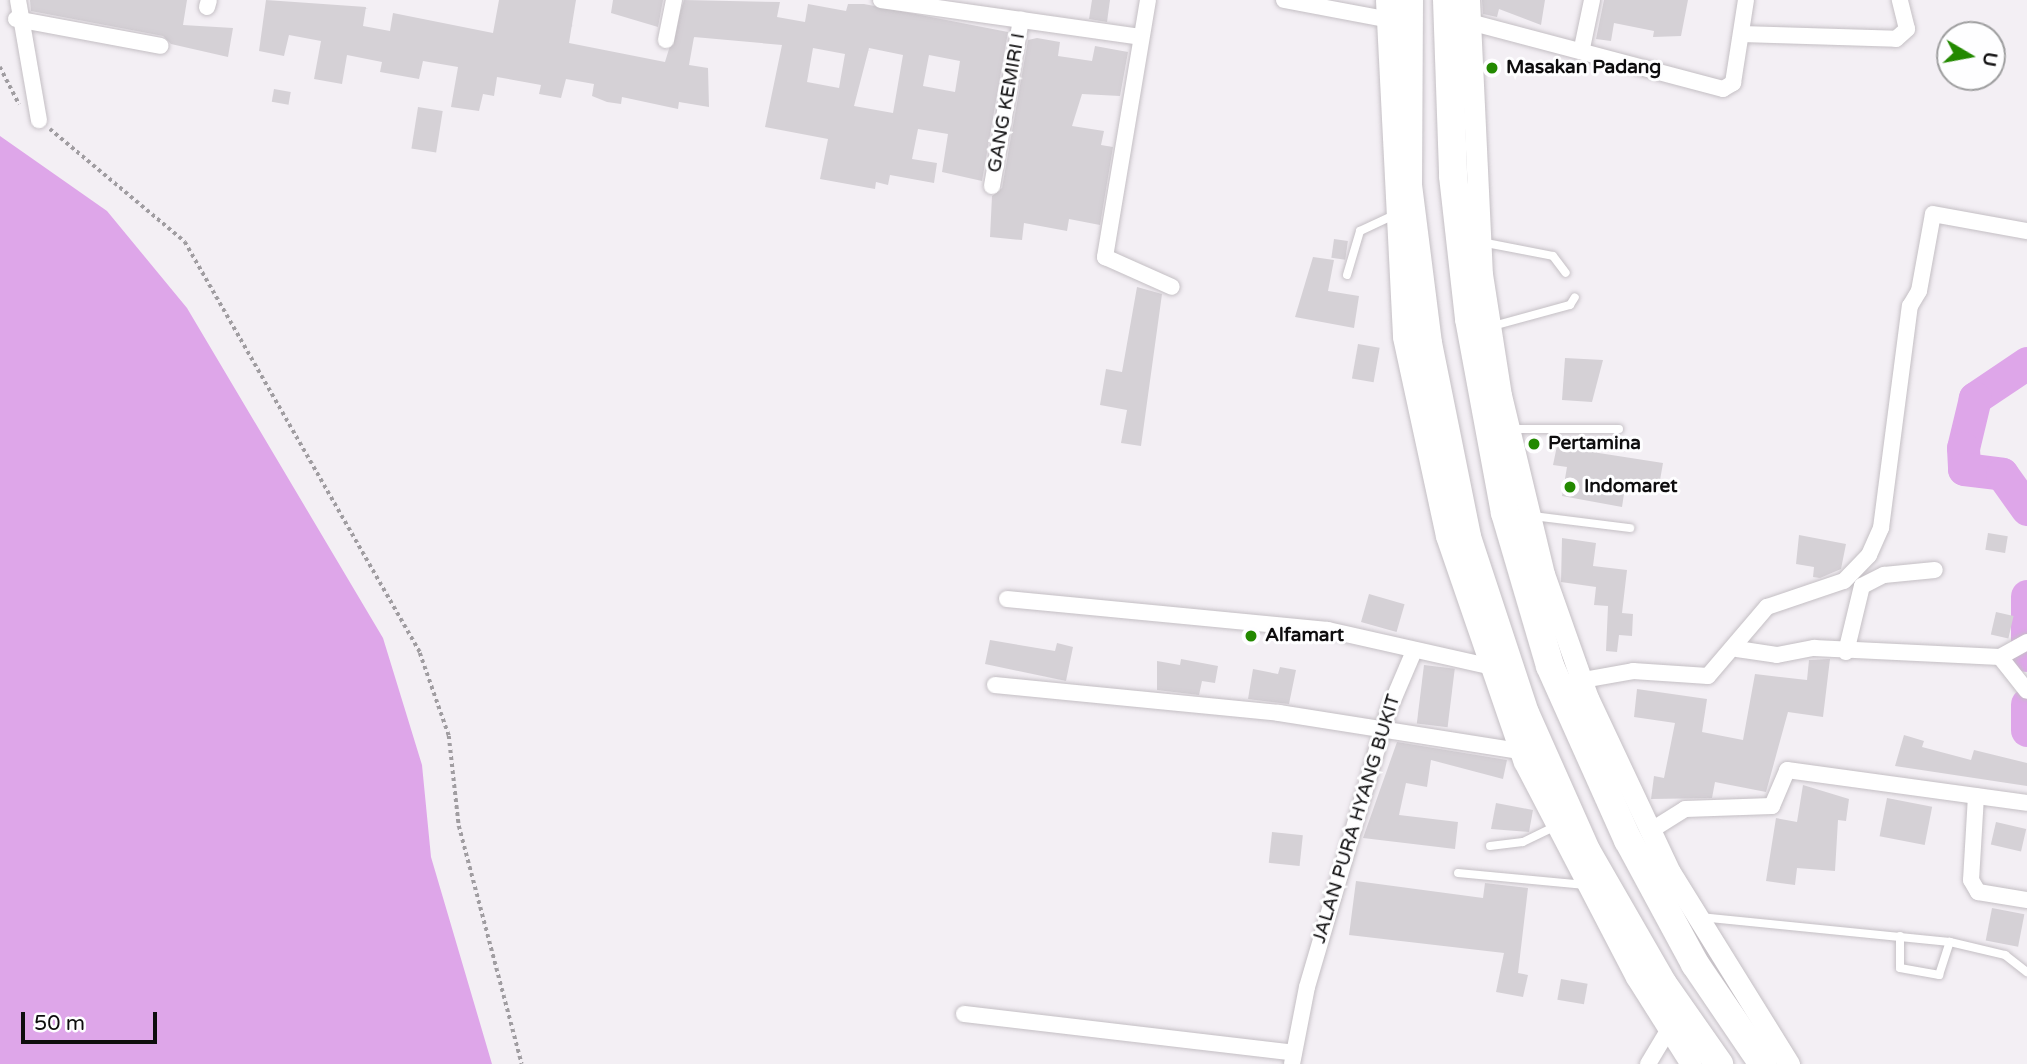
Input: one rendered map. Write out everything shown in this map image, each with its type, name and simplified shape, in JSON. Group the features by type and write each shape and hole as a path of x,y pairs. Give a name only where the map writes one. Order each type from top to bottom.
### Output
{"highway":[{"path":"1397,10 1408,185 1428,343 1467,537 1525,713 1587,852 1663,984 1719,1064"},
{"path":"1458,10 1470,239 1505,513 1570,682 1657,894 1695,964 1757,1062"}],"street":[{"path":"18,0 16,19 39,120"},
{"path":"666,40 674,0"},
{"path":"881,0 1140,37"},
{"path":"1148,0 1105,257 1172,287"},
{"path":"1284,0 1397,10 1396,214 1403,337 1447,536 1488,666 1520,751 1556,827 1667,1032 1691,1064"},
{"path":"1582,48 1592,0"},
{"path":"1458,10 1723,89 1732,86 1746,0"},
{"path":"1741,34 1896,39 1907,29 1899,0"},
{"path":"16,19 161,46"},
{"name":"GANG KEMIRI I","path":"992,186 1021,20"},
{"path":"1570,682 1633,671 1708,676 1737,649 1767,607 1837,586 1873,546 1890,479 1910,306 1919,291 1933,214 2027,231"},
{"path":"1470,239 1509,429 1570,682 1695,917 1789,1064"},
{"path":"1846,652 1862,586 1884,575 1935,570"},
{"path":"1007,599 1328,630 1488,666"},
{"path":"1737,649 1777,655 1846,652 2005,654 2027,642"},
{"name":"JALAN PURA HYANG BUKIT","path":"1293,1058 1382,732 1414,650"},
{"path":"2005,654 2026,690"},
{"path":"995,685 1240,708 1382,732 1520,751"},
{"path":"1650,831 1685,809 1772,806 1787,770 2027,803"},
{"path":"1976,796 1971,880 1979,891 2027,900"},
{"path":"964,1014 1293,1058"},
{"path":"1648,1064 1667,1032"}],"lane":[{"path":"1347,275 1360,231 1396,214"},
{"path":"1470,239 1553,256 1566,273"},
{"path":"1490,327 1570,305 1575,297"},
{"path":"1509,429 1619,429"},
{"path":"1530,516 1630,528"},
{"path":"1490,846 1523,842 1556,827"},
{"path":"1458,873 1588,886"},
{"path":"1695,917 1950,942 2006,955 2027,972"},
{"path":"1900,936 1900,968 1940,975 1950,942"}],"path":[{"path":"39,120 185,242 420,653 449,736 460,826 522,1064"}],"shaded area":[{"path":"0,136 107,211 187,308 383,638 422,765 431,857 492,1064 0,1064"}],"building":[{"path":"30,0 187,0 183,25 233,28 228,57 171,44 163,36 31,11"},
{"path":"266,0 366,7 363,26 390,31 393,13 493,33 499,0 576,0 569,43 665,62 684,0 780,2 777,17 805,22 808,4 846,11 848,4 864,4 1008,32 982,181 942,172 948,134 918,129 912,159 937,163 934,183 890,175 888,185 876,182 875,189 820,179 828,139 765,127 782,45 694,37 689,65 708,68 709,107 679,102 678,109 622,97 621,104 607,102 592,96 594,84 566,79 561,98 539,94 541,85 497,77 494,96 483,94 479,111 451,107 458,67 423,61 419,79 380,72 382,62 347,55 342,84 314,79 321,41 289,35 284,56 259,51","holes":["813,48 845,54 839,88 807,82","869,48 903,55 893,113 854,106","929,55 960,61 955,92 923,86"]},
{"path":"613,0 663,0 658,27 611,13"},
{"path":"1092,0 1110,0 1107,22 1089,19"},
{"path":"1482,0 1545,0 1541,25 1499,9 1497,17 1483,14"},
{"path":"1604,0 1688,0 1681,36 1653,37 1654,31 1614,23 1611,41 1596,39"},
{"path":"1037,38 1060,42 1058,56 1092,61 1095,46 1128,52 1120,96 1082,94 1072,126 1104,131 1101,145 1113,147 1100,225 1069,219 1067,231 1024,223 1022,240 990,237 992,196 1002,188 1028,40"},
{"path":"274,89 291,92 288,105 272,102"},
{"path":"418,107 443,111 436,152 411,148"},
{"path":"1334,239 1348,241 1345,260 1331,258"},
{"path":"1313,257 1334,260 1328,291 1359,296 1354,328 1295,317"},
{"path":"1137,287 1162,294 1141,446 1121,443 1127,410 1100,405 1106,369 1122,372"},
{"path":"1358,344 1380,348 1374,382 1352,378"},
{"path":"1565,358 1603,360 1592,402 1562,400"},
{"path":"1559,436 1575,437 1573,449 1663,463 1659,486 1626,481 1622,507 1562,496 1567,467 1553,465"},
{"path":"1988,533 2008,536 2005,553 1985,550"},
{"path":"1799,535 1846,544 1841,569 1820,578 1813,577 1814,567 1796,564"},
{"path":"1562,538 1596,543 1593,566 1627,570 1622,613 1633,614 1632,636 1619,635 1617,652 1606,651 1608,606 1594,605 1596,587 1561,582"},
{"path":"1369,594 1405,604 1397,632 1361,622"},
{"path":"1996,612 2014,616 2008,638 1991,634"},
{"path":"990,640 1055,651 1057,643 1073,647 1066,681 985,664"},
{"path":"1181,659 1218,666 1215,683 1202,681 1199,695 1157,690 1157,661 1180,665"},
{"path":"1830,659 1823,717 1788,712 1766,792 1715,782 1712,798 1651,799 1654,776 1664,778 1675,723 1634,717 1637,689 1707,699 1702,732 1743,740 1755,674 1807,680 1809,660"},
{"path":"1424,665 1455,669 1448,727 1417,724"},
{"path":"1280,667 1296,670 1289,704 1248,699 1253,669 1278,674"},
{"path":"1904,735 1924,741 1922,747 1971,760 1974,750 2027,763 2027,786 1895,766"},
{"path":"1397,742 1507,760 1503,779 1431,760 1427,787 1406,783 1399,815 1458,822 1455,849 1363,838"},
{"path":"1803,785 1849,799 1846,821 1838,820 1835,871 1797,868 1795,885 1766,881 1776,818 1797,822"},
{"path":"1887,798 1932,807 1925,845 1880,836"},
{"path":"1496,803 1533,810 1529,832 1491,829"},
{"path":"1996,822 2026,829 2021,851 1991,844"},
{"path":"1272,832 1303,835 1300,866 1269,863"},
{"path":"1356,881 1483,898 1485,883 1528,888 1518,973 1528,975 1523,997 1496,992 1504,953 1349,935"},
{"path":"1992,908 2024,914 2018,947 1986,940"},
{"path":"1561,979 1588,984 1584,1004 1557,1000"}],"waterway":[{"path":"2027,363 1975,398 1963,448 1964,469 2002,474 2027,509"},
{"path":"2027,596 2027,655"},
{"path":"2027,704 2027,730"}],"place":[{"name":"Masakan Padang","path":"1492,68"},
{"name":"Pertamina","path":"1534,444"},
{"name":"Indomaret","path":"1570,487"},
{"name":"Alfamart","path":"1251,636"}]}
